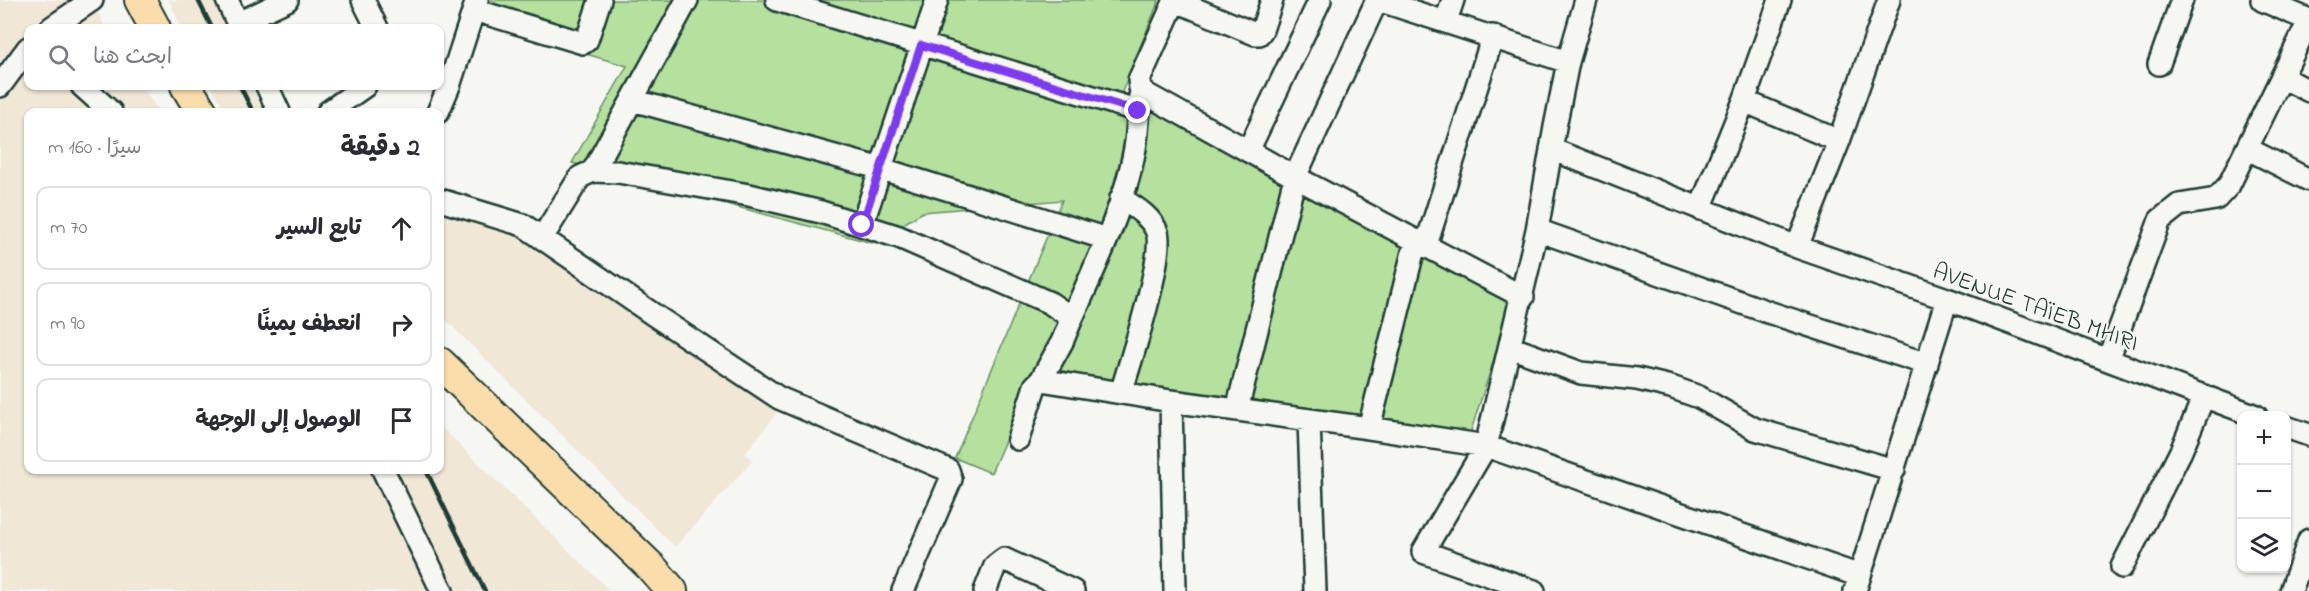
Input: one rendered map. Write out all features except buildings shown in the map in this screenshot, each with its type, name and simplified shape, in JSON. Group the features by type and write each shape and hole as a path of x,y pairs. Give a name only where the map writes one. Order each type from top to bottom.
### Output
{"highway":[{"path":"140,0 153,24"},
{"path":"160,0 172,24"},
{"path":"188,90 200,108"},
{"path":"205,90 215,108"},
{"path":"444,367 651,567 672,591"},
{"path":"444,392 503,442 650,591"}],"street":[{"path":"57,24 92,0"},
{"path":"227,0 238,24"},
{"path":"243,24 287,0"},
{"path":"363,0 375,24"},
{"path":"444,84 476,5 583,43 587,40 600,0"},
{"path":"593,171 687,0"},
{"path":"777,0 1138,111"},
{"path":"862,225 937,0"},
{"path":"1018,439 1035,386 1041,380 1062,342 1107,239 1135,148 1139,80 1175,0 1259,34 1272,0"},
{"path":"1248,151 1320,0"},
{"path":"1237,410 1295,177 1377,0 1568,62"},
{"path":"1446,21 1453,0"},
{"path":"1534,591 1423,552 1486,446 1538,230 1568,62 1586,0"},
{"path":"1700,209 1744,101 1780,0"},
{"path":"1797,247 1839,141 1889,0"},
{"path":"2159,64 2182,0"},
{"path":"2108,360 2160,220 2179,205 2216,199 2229,185 2309,21 2262,0"},
{"path":"1369,428 1421,243 1493,36"},
{"path":"0,86 24,53"},
{"path":"2282,77 2309,91"},
{"path":"1140,88 1146,94 1295,177 1523,297"},
{"path":"86,90 107,108"},
{"path":"269,90 277,108"},
{"path":"334,108 359,90"},
{"path":"439,108 443,90"},
{"path":"632,100 882,169 1107,239"},
{"path":"1744,101 1839,141"},
{"path":"2248,149 2309,180"},
{"name":"AVENUE TAÏEB MHIRI","path":"1551,150 1797,247 1947,299 2243,411"},
{"path":"542,238 580,177 593,171 618,172 749,195 821,212 862,225 936,252 1050,303 1072,318"},
{"path":"1121,198 1144,213 1157,233 1158,262 1121,393"},
{"path":"444,201 523,225 779,398 949,472 951,479 903,591"},
{"path":"1538,230 1768,312 1927,364"},
{"path":"1041,380 1486,446 1858,584 1947,299"},
{"path":"1509,347 1581,373 1637,379 1671,387 1699,397 1755,429 1894,470"},
{"path":"2122,567 2181,451 2204,396"},
{"path":"1171,401 1174,591"},
{"path":"1309,420 1315,591"},
{"path":"2291,429 2309,435"},
{"path":"384,474 442,591"},
{"path":"2291,591 2309,540"},
{"path":"985,591 995,566 1004,559 1073,591"}],"shaded area":[{"path":"0,0 93,0 103,24 24,24 24,90 145,90 156,108 24,108 24,474 444,474 444,430 610,591 0,591"},
{"path":"169,0 213,0 224,24 180,24"},
{"path":"213,90 254,90 263,108 224,108"},
{"path":"444,195 531,217 543,231 789,397 745,454 753,460 675,547 444,318"}],"green space":[{"path":"473,0 1159,0 1122,92 1515,294 1469,437 1173,394 1037,367 991,473 955,458 1062,200 923,212 872,243 572,163 627,66 467,19"}],"railway":[{"path":"198,0 210,24"},
{"path":"242,90 251,108"},
{"path":"428,474 485,591"}],"route":[{"path":"862,225 921,45 1138,111"}]}
